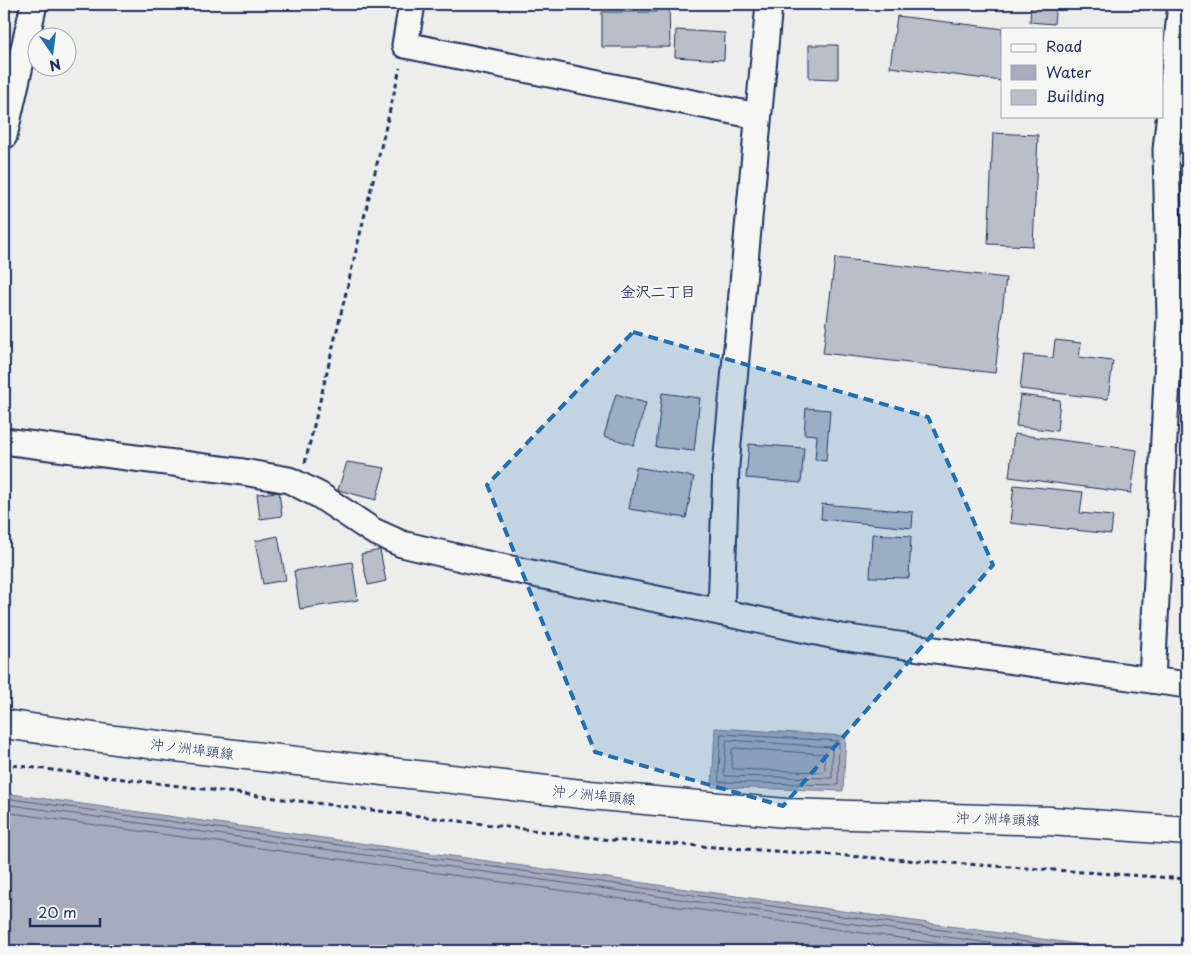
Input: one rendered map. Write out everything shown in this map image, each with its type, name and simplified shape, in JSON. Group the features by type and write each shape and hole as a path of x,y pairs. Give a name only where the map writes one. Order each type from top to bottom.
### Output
{"main road":[{"name":"沖ノ洲埠頭線","path":"4,724 115,740 610,797 786,813 1050,821 1187,831"}],"street":[{"path":"4,136 34,4"},
{"path":"412,4 404,45 757,116"},
{"path":"721,612 726,465 757,116 769,4"},
{"path":"1152,680 1170,317 1166,150 1180,4"},
{"path":"4,441 243,472 289,480 319,495 373,531 402,544 482,563 841,637 1187,685"}],"path":[{"path":"299,485 350,282 404,45"},
{"path":"4,764 611,840 1187,879"}],"highlighted area":[{"path":"633,332 928,417 993,565 783,806 595,752 487,485"}],"water":[{"path":"715,728 846,736 843,791 712,787"},
{"path":"4,793 1127,951 4,951"}],"building":[{"path":"656,4 669,4 670,47 602,47 602,12 656,12"},
{"path":"1031,4 1056,4 1054,24 1030,22"},
{"path":"897,16 1001,29 1001,81 890,67"},
{"path":"676,30 725,33 724,60 675,57"},
{"path":"809,45 838,45 838,79 809,78"},
{"path":"993,133 1038,135 1033,246 988,244"},
{"path":"835,258 1006,278 995,373 823,353"},
{"path":"1055,340 1081,343 1079,357 1113,361 1108,399 1020,389 1024,355 1053,358"},
{"path":"662,393 700,398 694,451 656,447"},
{"path":"616,394 646,403 634,445 604,436"},
{"path":"1020,395 1060,400 1057,431 1016,426"},
{"path":"806,408 830,410 826,461 815,460 817,435 804,434"},
{"path":"1014,434 1137,450 1131,493 1009,477"},
{"path":"749,444 804,448 801,483 746,478"},
{"path":"347,462 385,468 376,500 338,490"},
{"path":"636,467 694,477 686,518 629,509"},
{"path":"1185,480 1187,480 1187,510 1185,510"},
{"path":"1014,485 1083,492 1080,513 1113,516 1111,534 1010,523"},
{"path":"279,492 282,516 260,519 257,494"},
{"path":"822,504 913,512 912,528 821,519"},
{"path":"872,534 911,536 909,578 870,577"},
{"path":"278,536 286,580 263,584 255,541"},
{"path":"380,550 386,581 368,585 361,554"},
{"path":"352,562 358,600 300,609 294,571"}],"district":[{"name":"金沢二丁目","path":"658,292"}]}
